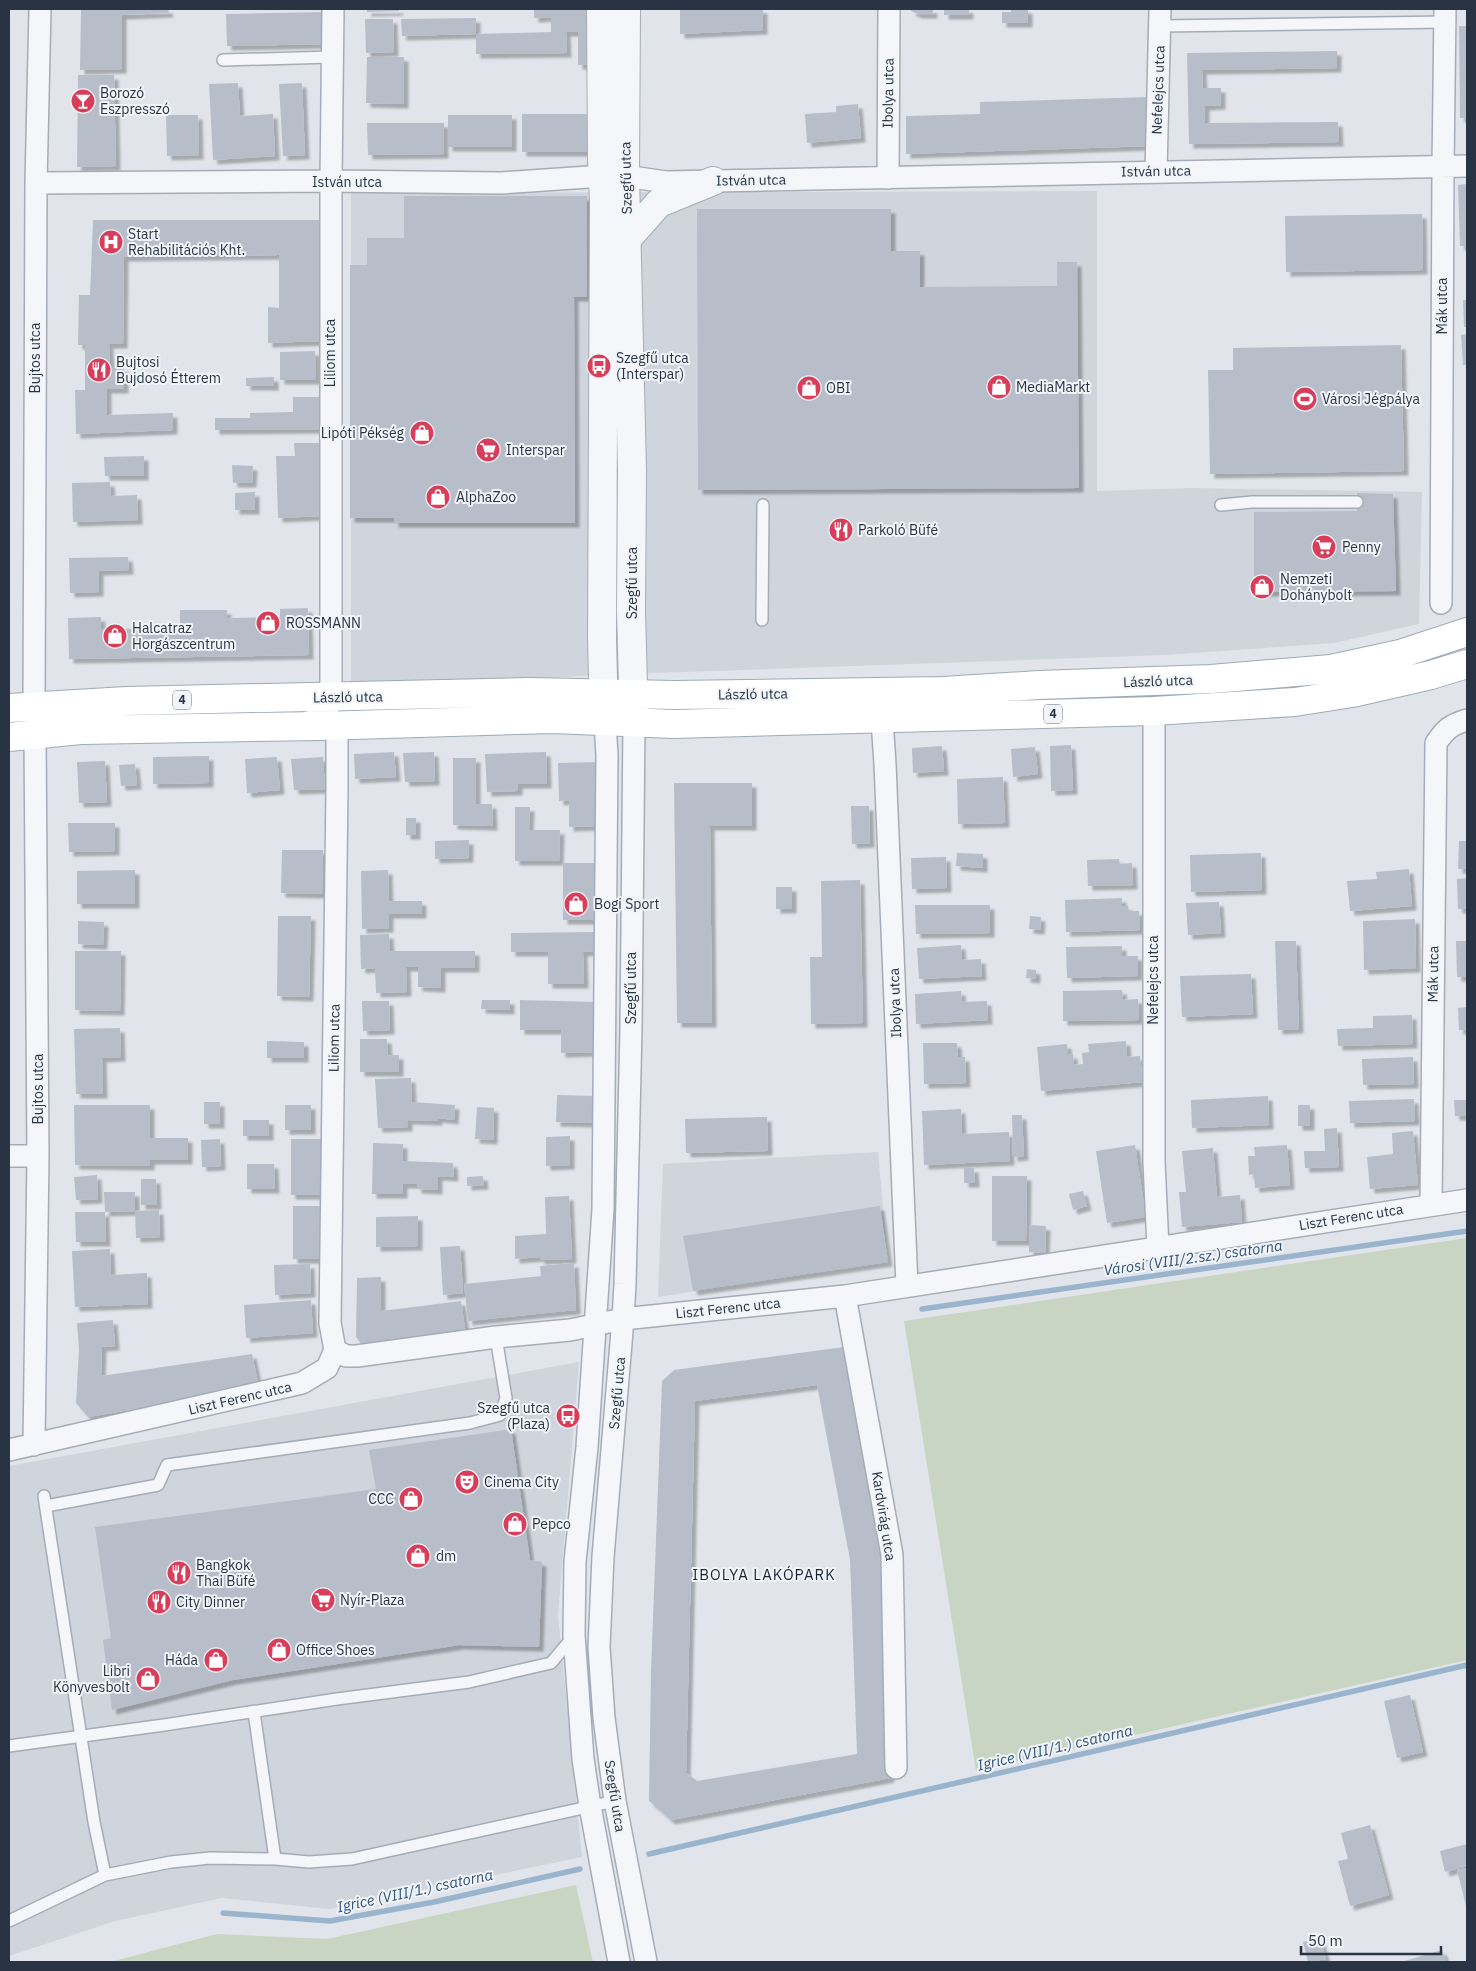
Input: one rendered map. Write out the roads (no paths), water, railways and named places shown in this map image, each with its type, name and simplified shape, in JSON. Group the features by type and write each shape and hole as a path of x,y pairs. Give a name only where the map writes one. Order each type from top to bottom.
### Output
{"main road":[{"name":"László utca","path":"21,707 126,701 528,692 633,694 943,691 1040,685 1229,678 1331,669 1400,654 1467,632"},
{"name":"László utca","path":"35,734 81,730 336,726 552,719 674,724 882,720 1154,711 1295,702 1352,693 1422,677 1467,664"},
{"name":"4","path":"9,737 35,734"}],"street":[{"name":"Bujtos utca","path":"21,707 40,9"},
{"name":"Liliom utca","path":"331,697 333,9"},
{"name":"Szegfű utca","path":"601,9 614,176 627,240 632,470 634,723 631,1029 623,1320 602,1557 599,1647 604,1718 615,1801 646,1962"},
{"name":"Szegfű utca","path":"620,1962 590,1806 581,1741 574,1635 576,1562 596,1325 602,1209 607,765 603,693 614,176 626,9"},
{"name":"Ibolya utca","path":"888,178 889,9"},
{"name":"Mák utca","path":"1442,603 1442,167 1446,15"},
{"name":"Nefelejcs utca","path":"1156,171 1160,17"},
{"name":"István utca","path":"36,183 331,181 501,183 614,176 666,182 1467,166"},
{"path":"627,240 659,203 713,181"},
{"path":"295,726 325,714 330,708 331,697"},
{"name":"Nefelejcs utca","path":"1154,711 1154,1162 1158,1248"},
{"name":"Ibolya utca","path":"882,720 886,774 907,1286"},
{"name":"Mák utca","path":"1431,1205 1436,743 1446,729 1467,720"},
{"name":"Liliom utca","path":"335,1350 330,1323 336,898 336,726"},
{"name":"Bujtos utca","path":"34,1445 38,1156 35,734"},
{"path":"9,1156 38,1156"},
{"name":"Liszt Ferenc utca","path":"9,1450 302,1383 327,1368 335,1350 346,1356 358,1356 496,1337 570,1330 623,1320 845,1296 1467,1200"},
{"name":"Kardvirág utca","path":"845,1296 892,1555 896,1768"}],"lane":[{"path":"1160,17 1446,15"},
{"path":"223,60 332,57"},
{"path":"1221,505 1252,502 1357,502"},
{"path":"762,620 763,505"},
{"path":"105,1875 94,1822 45,1501 158,1485 167,1465 470,1423 500,1415 506,1398 496,1337"},
{"path":"9,1746 469,1682 551,1663 574,1635"},
{"path":"254,1712 275,1859"},
{"path":"9,1921 105,1875 172,1862 210,1858 275,1859 309,1862 352,1859 615,1801"}],"waterway":[{"name":"Városi (VIII/2.sz.) csatorna","path":"922,1309 1467,1231"},
{"name":"Igrice (VIII/1.) csatorna","path":"649,1854 1467,1665"},
{"name":"Igrice (VIII/1.) csatorna","path":"223,1913 330,1921 434,1902 580,1869"}],"place":[{"name":"Borozó Eszpresszó","path":"83,101"},
{"name":"Start Rehabilitációs Kht.","path":"111,242"},
{"name":"Szegfű utca (Interspar)","path":"599,366"},
{"name":"Bujtosi Bujdosó Étterem","path":"99,370"},
{"name":"MediaMarkt","path":"999,387"},
{"name":"OBI","path":"809,388"},
{"name":"Városi Jégpálya","path":"1305,399"},
{"name":"Lipóti Pékség","path":"422,433"},
{"name":"Interspar","path":"488,450"},
{"name":"AlphaZoo","path":"438,497"},
{"name":"Parkoló Büfé","path":"841,530"},
{"name":"Penny","path":"1324,547"},
{"name":"Nemzeti Dohánybolt","path":"1262,587"},
{"name":"ROSSMANN","path":"268,623"},
{"name":"Halcatraz Horgászcentrum","path":"115,636"},
{"name":"Bogi Sport","path":"576,904"},
{"name":"Szegfű utca (Plaza)","path":"568,1416"},
{"name":"Cinema City","path":"467,1482"},
{"name":"CCC","path":"411,1499"},
{"name":"Pepco","path":"515,1524"},
{"name":"dm","path":"418,1556"},
{"name":"Bangkok Thai Büfé","path":"179,1573"},
{"name":"Nyír-Plaza","path":"323,1600"},
{"name":"City Dinner","path":"159,1602"},
{"name":"Office Shoes","path":"279,1650"},
{"name":"Háda","path":"216,1660"},
{"name":"Libri Könyvesbolt","path":"148,1679"}],"district":[{"name":"IBOLYA LAKÓPARK","path":"764,1575"}]}
